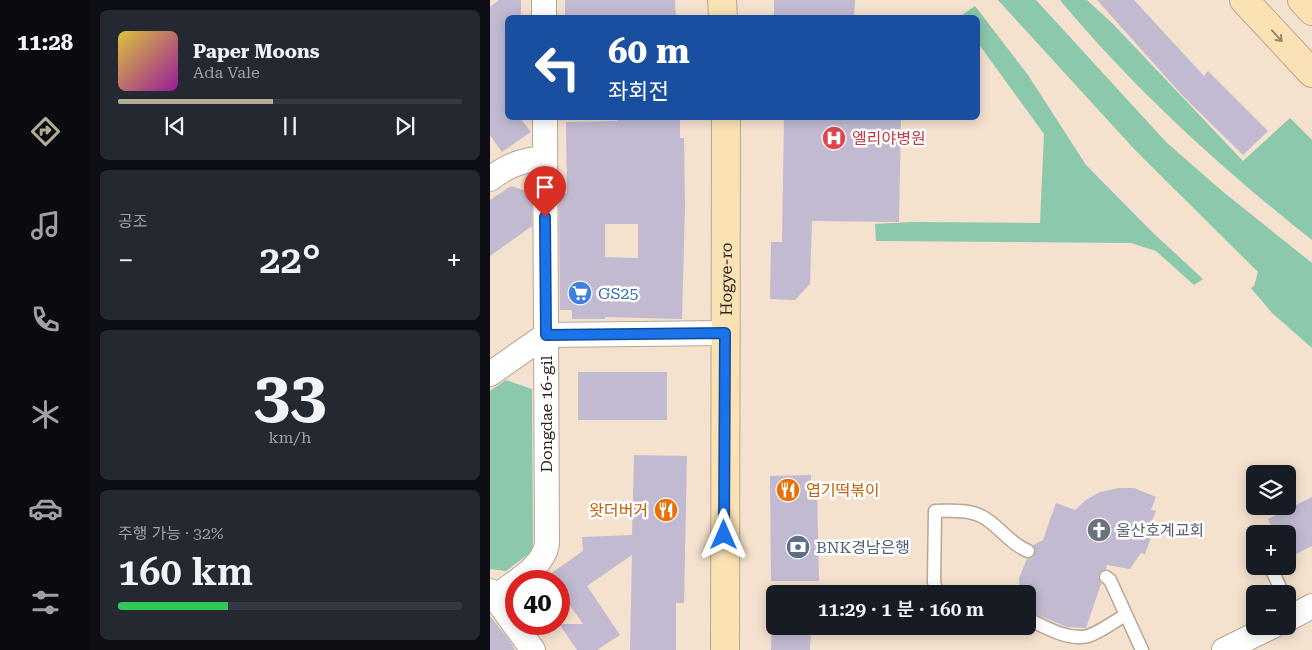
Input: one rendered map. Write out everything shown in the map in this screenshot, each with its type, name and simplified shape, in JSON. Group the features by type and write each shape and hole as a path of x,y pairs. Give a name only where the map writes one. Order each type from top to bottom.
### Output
{"street":[{"path":"544,0 544,15"},
{"path":"722,0 723,15"},
{"path":"1244,0 1312,73"},
{"path":"1302,0 1312,11"},
{"name":"Dongdae 16-gil","path":"492,594 538,564 546,555 545,120"},
{"name":"Hogye-ro","path":"725,650 726,120"},
{"path":"490,179 508,166 524,160 545,158"},
{"path":"490,374 546,335 725,333"},
{"path":"492,594 533,650"},
{"path":"1224,650 1255,635"}],"lane":[{"path":"935,585 935,511 963,511 982,516 1010,542 1028,552"},
{"path":"1106,577 1110,580 1142,650"},
{"path":"1036,623 1059,633 1083,637 1126,615"}],"green space":[{"path":"998,0 1036,0 1166,142 1222,191 1312,263 1312,348 1272,313 1251,288 1254,286 1258,272 1135,150"},
{"path":"1060,0 1087,0 1113,24 1243,161 1290,118 1312,140 1312,240 1245,185 1148,96 1088,33"},
{"path":"975,6 1028,75 1086,165 1152,232 1203,279 1194,285 1156,251 1131,243 876,241 875,224 912,222 1040,223 1044,134 980,46 980,15 962,15"},
{"path":"506,380 532,389 533,547 530,553 505,571 490,569 490,391"}],"building":[{"path":"499,0 521,0 521,15 505,15 505,120 522,120 531,132 502,152 490,135 490,7"},
{"path":"565,0 675,0 676,15 565,15"},
{"path":"774,0 855,0 854,15 774,15"},
{"path":"1097,0 1134,0 1204,76 1208,71 1268,131 1243,155 1183,96"},
{"path":"680,120 680,138 684,138 685,206 682,319 605,317 605,319 572,319 572,310 560,310 559,203 561,193 567,193 566,122","holes":["605,224 638,224 638,258 605,257"]},
{"path":"784,120 901,120 899,222 812,221 810,284 795,300 770,299 771,242 782,242"},
{"path":"511,186 532,193 532,226 490,256 490,200"},
{"path":"578,372 667,372 667,420 578,420"},
{"path":"634,455 687,456 684,603 676,603 676,650 630,650 632,555 587,586 620,635 597,650 577,650 567,635 570,635 570,624 583,624 570,606 570,570 556,570 583,551 582,537 632,535"},
{"path":"811,475 811,488 817,488 819,581 771,581 770,476"},
{"path":"1119,488 1134,488 1156,497 1151,510 1156,511 1151,523 1155,526 1145,554 1141,553 1130,569 1107,565 1106,569 1100,572 1098,577 1101,584 1086,628 1067,627 1036,614 1036,585 1019,585 1019,578 1027,559 1032,558 1035,554 1033,545 1043,540 1056,503 1075,510 1086,500 1100,492"},
{"path":"1312,497 1312,546 1296,554 1296,525 1271,525 1268,519 1276,515 1296,515 1296,505"},
{"path":"490,616 515,650 490,650"},
{"path":"772,635 811,635 810,650 771,650"}],"place":[{"name":"엘리야병원","path":"834,138"},
{"name":"GS25","path":"580,293"},
{"name":"엽기떡볶이","path":"788,490"},
{"name":"왓더버거","path":"666,510"},
{"name":"울산호계교회","path":"1099,530"},
{"name":"BNK경남은행","path":"798,547"}],"route":[{"path":"545,217 546,335 725,333 724,535"}]}
